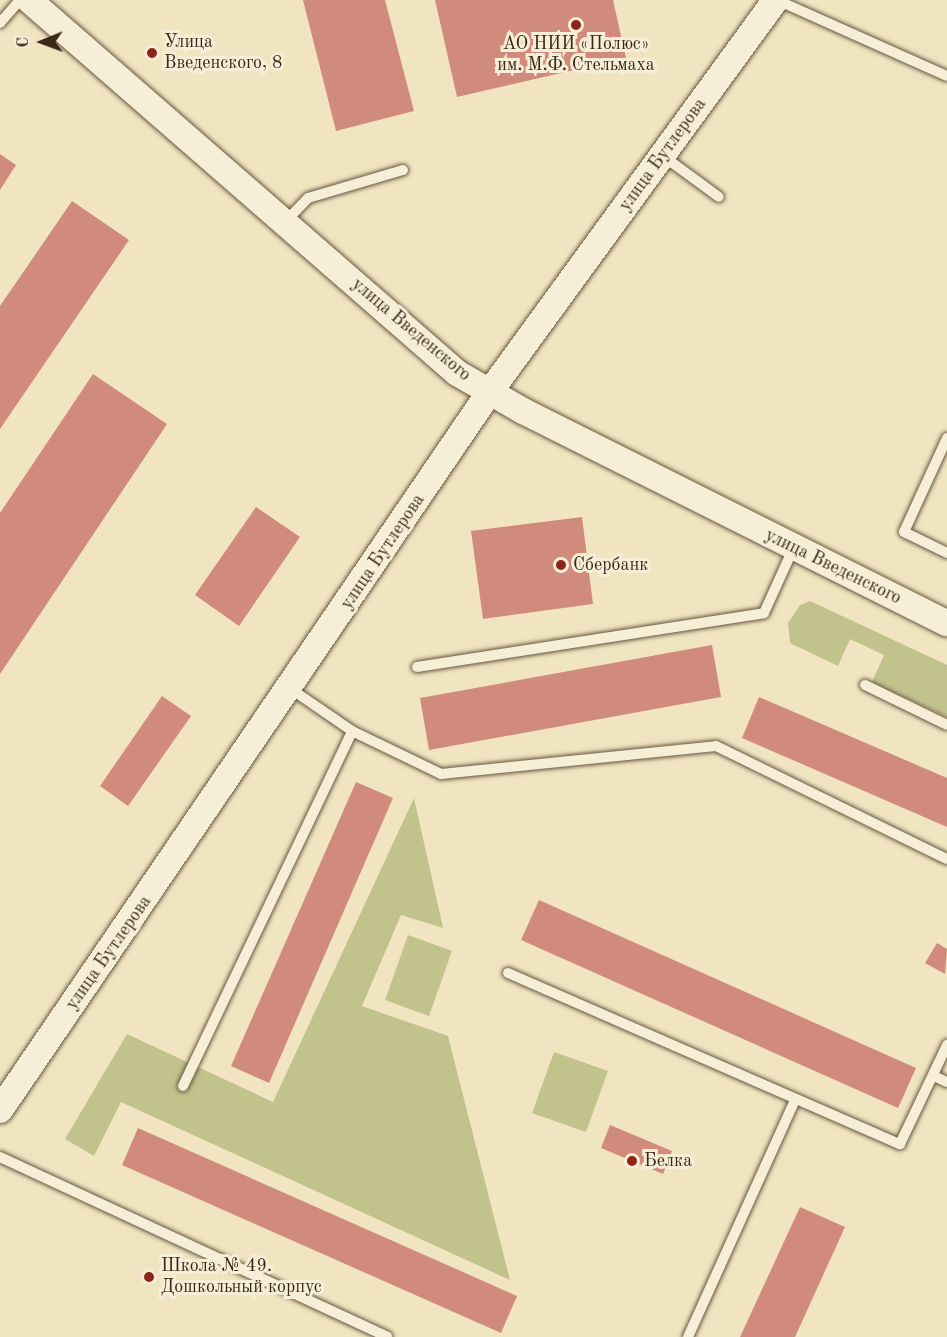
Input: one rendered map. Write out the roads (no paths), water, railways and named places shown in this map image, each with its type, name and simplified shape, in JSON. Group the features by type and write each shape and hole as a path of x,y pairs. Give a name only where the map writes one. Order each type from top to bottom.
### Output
{"street":[{"name":"улица Введенского","path":"29,0 457,374 489,393 947,623"},
{"name":"улица Бутлерова","path":"0,1110 291,689 489,393 776,0"}],"lane":[{"path":"0,23 20,0"},
{"path":"776,0 947,76"},
{"path":"663,155 719,197"},
{"path":"285,222 308,198 404,170"},
{"path":"947,438 904,532 947,553"},
{"path":"417,667 764,613 794,547"},
{"path":"865,685 947,725"},
{"path":"291,689 352,731 441,774 716,746 947,859"},
{"path":"183,1086 352,731"},
{"path":"508,973 900,1144 947,1045"},
{"path":"934,1076 947,1082"},
{"path":"688,1337 795,1100"},
{"path":"0,1157 387,1337"}],"place":[{"name":"АО НИИ «Полюс» им. М.Ф. Стельмаха","path":"576,25"},
{"name":"Улица Введенского, 8","path":"152,53"},
{"name":"Сбербанк","path":"561,565"},
{"name":"Белка","path":"632,1161"},
{"name":"Школа № 49. Дошкольный корпус","path":"149,1277"}]}
